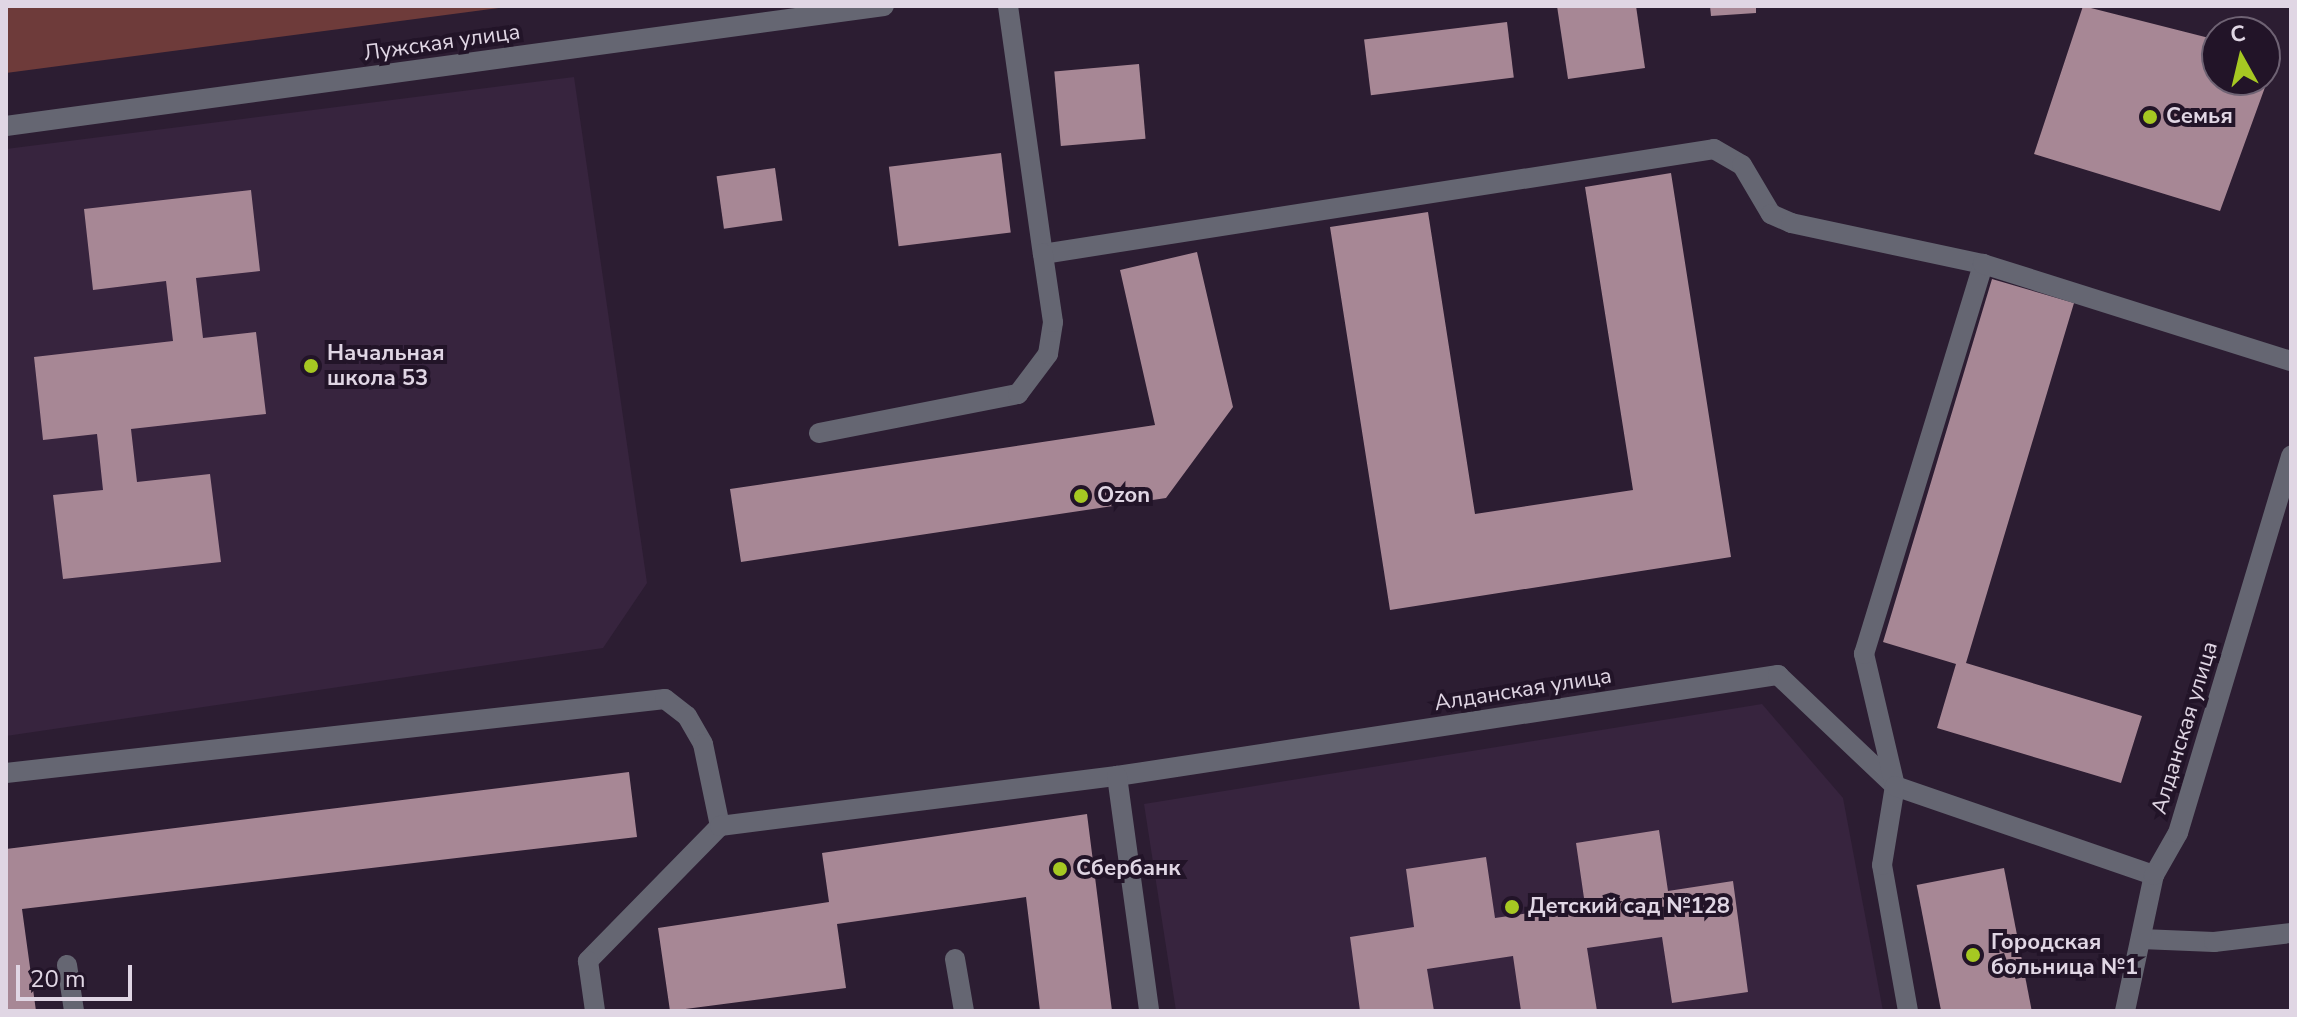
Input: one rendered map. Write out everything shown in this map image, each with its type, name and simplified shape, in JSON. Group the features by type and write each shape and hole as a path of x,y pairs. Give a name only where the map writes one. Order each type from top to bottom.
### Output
{"street":[{"name":"Лужская улица","path":"6,126 761,15 884,6"},
{"path":"819,433 1018,394 1048,354 1053,322 1008,6"},
{"path":"1043,254 1714,149 1742,165 1771,214 1791,223 1983,264 2291,361"},
{"path":"1908,1011 1882,865 1895,786 1864,654 1983,264"},
{"name":"Алданская улица","path":"2125,1011 2154,875 2178,833 2291,456"},
{"name":"Алданская улица","path":"1117,776 1778,675 1895,786"},
{"path":"6,773 665,699 687,716 703,744 720,826"},
{"path":"595,1011 588,961 720,826 1117,776 1149,1011"},
{"path":"1895,786 2154,875"},
{"path":"2141,939 2214,942 2291,933"},
{"path":"955,959 964,1011"},
{"path":"67,965 74,1011"}],"shaded area":[{"path":"6,6 514,6 6,73"},
{"name":"Начальная школа 53","path":"574,77 647,583 603,648 6,736 6,149"},
{"name":"Детский сад №128","path":"1762,704 1843,798 1883,1011 1176,1011 1144,804"}],"building":[{"path":"1557,6 1636,6 1645,68 1568,79"},
{"path":"1710,6 1756,6 1756,13 1711,16"},
{"name":"Семья","path":"2083,6 2201,36 2201,96 2262,96 2220,211 2034,154"},
{"path":"1507,22 1514,78 1371,95 1364,40"},
{"path":"1139,64 1146,139 1061,146 1054,71"},
{"path":"1001,153 1011,232 899,246 889,167"},
{"path":"775,168 782,220 724,229 717,176"},
{"path":"1671,173 1731,557 1390,610 1330,227 1428,212 1475,514 1633,490 1585,187"},
{"path":"251,190 260,271 196,278 203,338 256,332 266,414 131,429 137,482 210,474 221,562 63,579 53,495 103,490 97,434 43,440 34,357 173,341 166,281 93,290 84,209"},
{"path":"1197,252 1233,407 1166,498 741,562 730,489 1155,425 1120,270"},
{"path":"1992,279 2074,303 1966,663 2142,716 2121,783 1937,728 1956,664 1883,642"},
{"path":"629,772 637,837 22,909 36,1011 6,1011 6,849"},
{"path":"1087,814 1112,1011 1040,1011 1026,897 837,924 846,988 670,1011 658,928 829,902 822,853"},
{"path":"1659,830 1668,891 1733,881 1748,992 1672,1003 1662,937 1587,948 1597,1011 1521,1011 1513,956 1427,969 1434,1011 1360,1011 1350,937 1414,927 1406,869 1486,857 1495,918 1585,905 1576,843"},
{"path":"2004,868 2032,1011 1941,1011 1917,885"}],"place":[{"name":"Семья","path":"2150,117"},
{"name":"Начальная школа 53","path":"311,366"},
{"name":"Ozon","path":"1081,496"},
{"name":"Сбербанк","path":"1060,869"},
{"name":"Детский сад №128","path":"1512,907"},
{"name":"Городская больница №1","path":"1973,955"}]}
